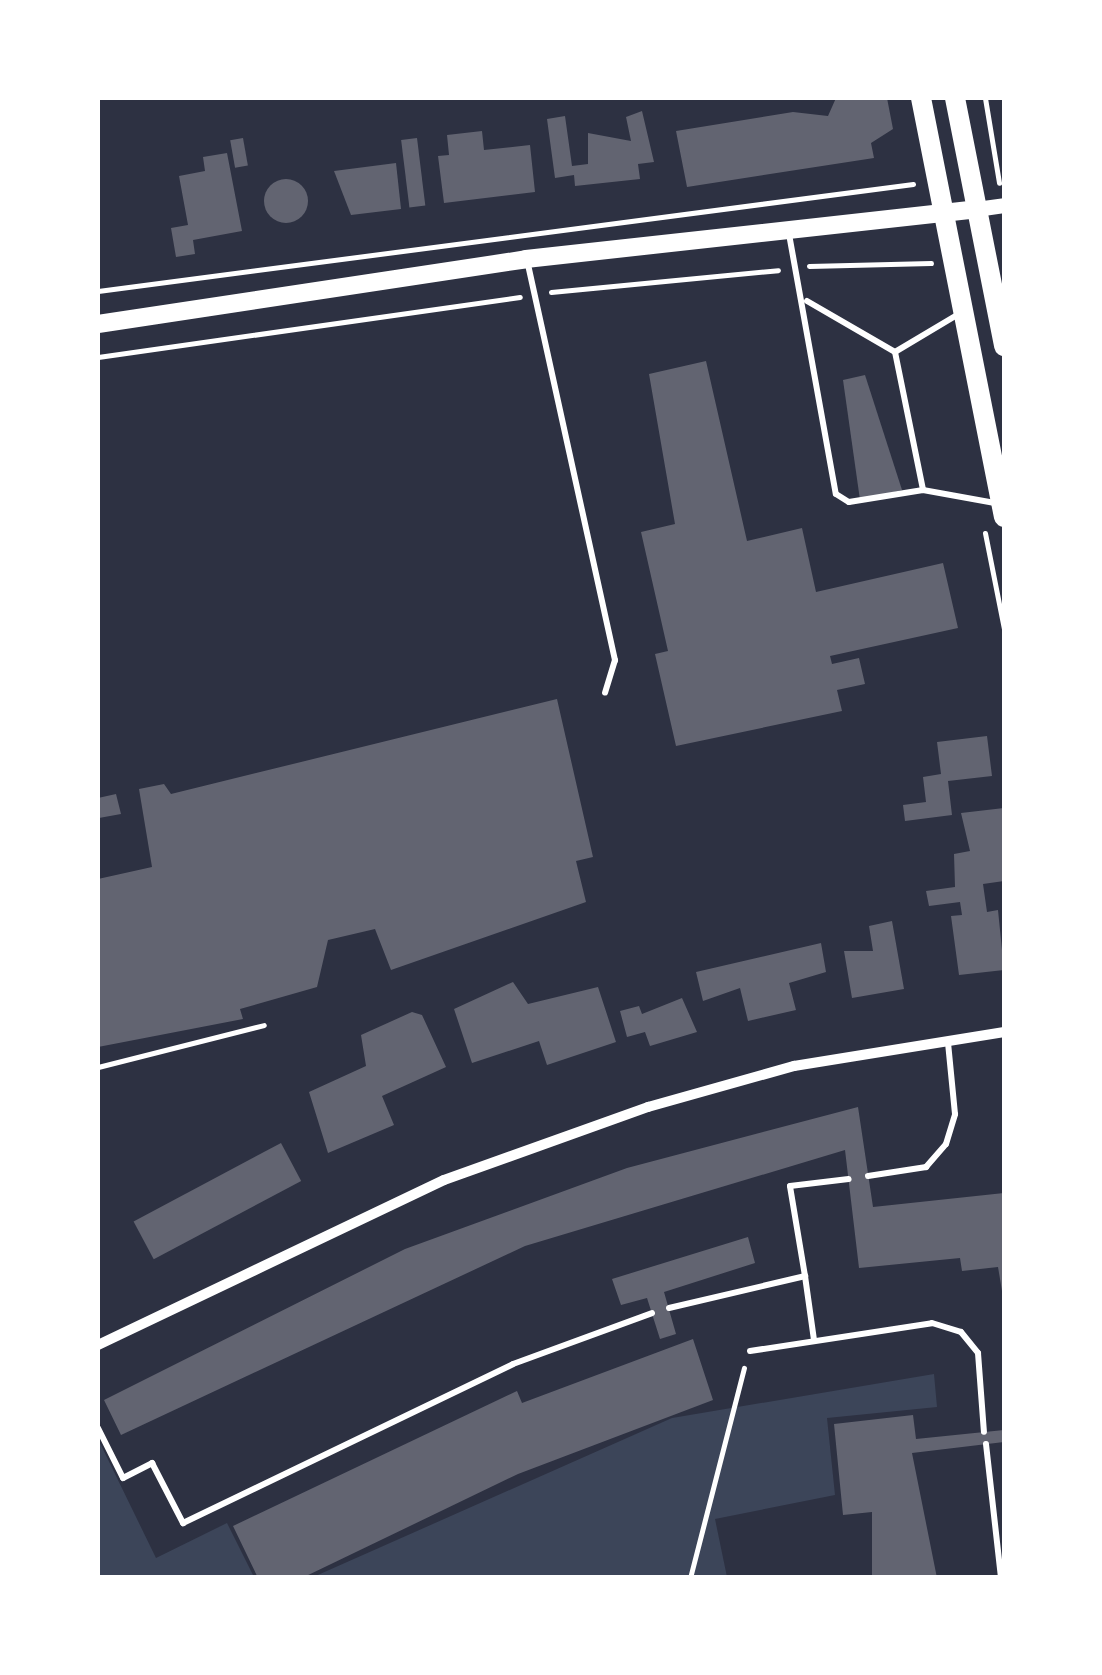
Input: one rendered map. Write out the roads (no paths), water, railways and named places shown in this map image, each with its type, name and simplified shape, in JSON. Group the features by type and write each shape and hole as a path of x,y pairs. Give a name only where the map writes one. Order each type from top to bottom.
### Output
{"main road":[{"path":"921,98 1003,510"},
{"path":"955,98 1004,346"},
{"path":"98,324 526,259 789,234 976,209"}],"street":[{"path":"976,209 1003,205"},
{"path":"98,1345 444,1180 648,1106 794,1066 1004,1032"}],"lane":[{"path":"789,234 792,268 806,300 836,494 849,502 923,490 1003,510"},
{"path":"526,259 537,294 615,660 606,693"},
{"path":"806,300 894,352 923,490"},
{"path":"894,352 962,311"},
{"path":"868,1176 926,1167 946,1144 955,1114 948,1042"},
{"path":"814,1340 790,1186 849,1179"},
{"path":"668,1308 805,1276"},
{"path":"98,1428 123,1478 152,1463 183,1523 513,1364 652,1314"},
{"path":"750,1351 932,1323 961,1332 978,1353 984,1432"},
{"path":"986,1444 1000,1578"}]}
